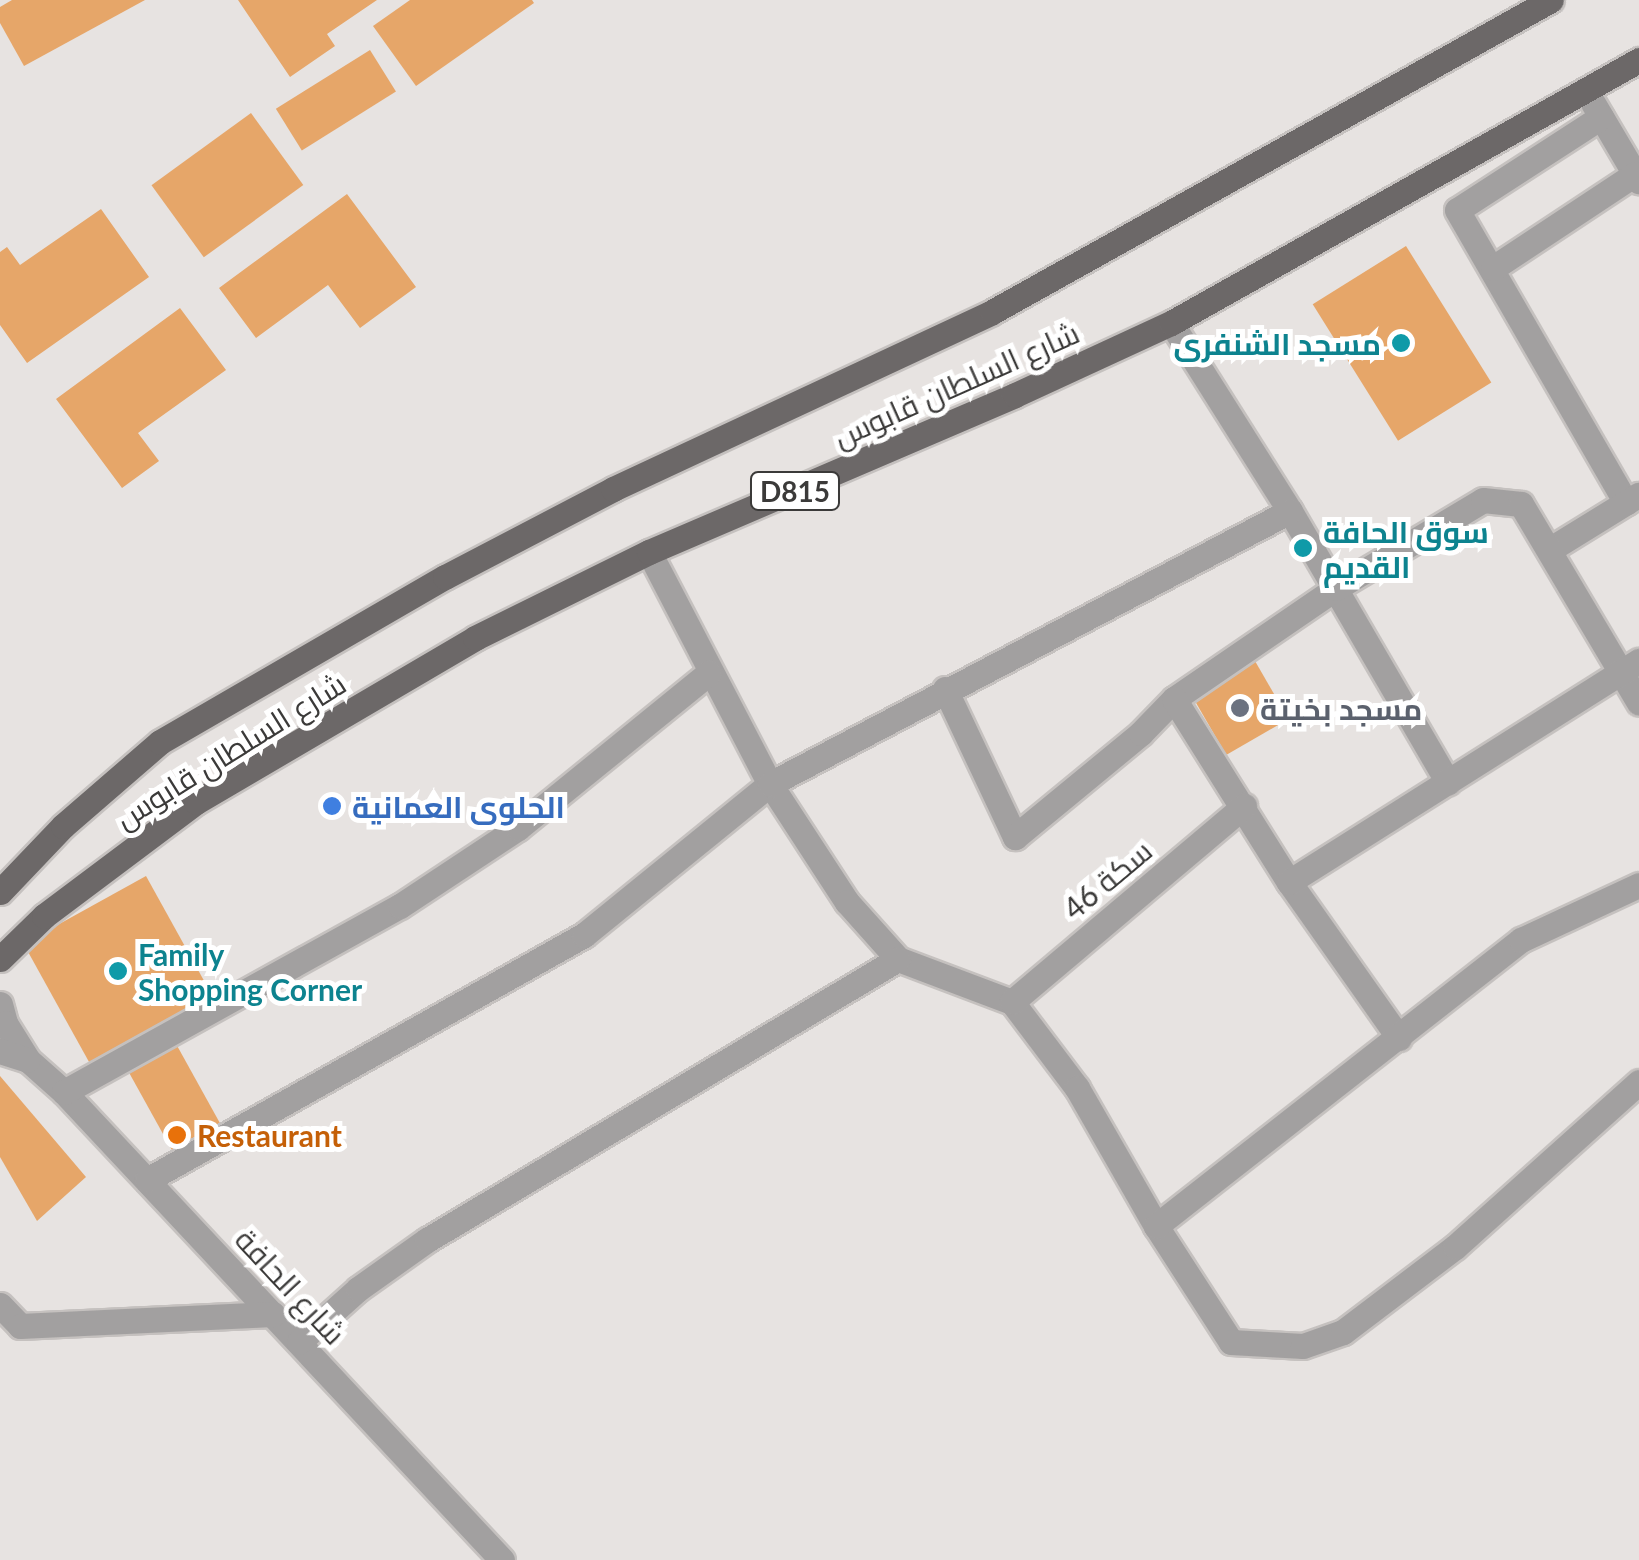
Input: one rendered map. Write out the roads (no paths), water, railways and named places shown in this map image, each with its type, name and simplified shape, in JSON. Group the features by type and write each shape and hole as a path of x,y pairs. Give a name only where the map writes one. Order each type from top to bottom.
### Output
{"main road":[{"name":"شارع السلطان قابوس","path":"0,892 63,826 160,742 428,586 613,489 992,312 1551,0"},
{"name":"شارع السلطان قابوس","path":"0,959 44,916 196,802 475,638 648,552 906,443 1171,323 1639,60"}],"street":[{"path":"1493,268 1637,177 1586,92"},
{"path":"1548,550 1632,499 1457,210 1602,117"},
{"path":"1171,323 1290,510 1448,782"},
{"path":"946,689 1015,837 1140,733 1174,699 1336,588 1482,500 1521,504 1548,550 1630,667 1639,702"},
{"path":"147,1180 584,935 770,784 946,689 1056,637 1290,510"},
{"path":"648,552 770,784 847,902 898,959 1012,1002 1078,1088 1156,1226 1231,1342 1302,1346 1342,1332 1455,1248 1639,1082"},
{"path":"1289,882 1630,667"},
{"path":"64,1092 415,896 518,828 709,672"},
{"path":"1174,699 1289,882 1399,1038"},
{"name":"سكة 46","path":"1012,1002 1244,806"},
{"path":"1156,1226 1521,940 1639,884"},
{"path":"299,1342 358,1290 427,1240 898,959"},
{"name":"شارع الحافة","path":"0,1004 5,1023 28,1060 64,1092 502,1560"},
{"name":"شارع الحافة","path":"0,1051 28,1060"},
{"path":"0,1305 20,1326 273,1314"}],"place":[{"name":"مسجد الشنفرى","path":"1401,343"},
{"name":"سوق الحافة القديم","path":"1303,548"},
{"name":"مسجد بخيتة","path":"1240,708"},
{"name":"الحلوى العمانية","path":"332,806"},
{"name":"Family Shopping Corner","path":"118,971"},
{"name":"Restaurant","path":"177,1135"}]}
